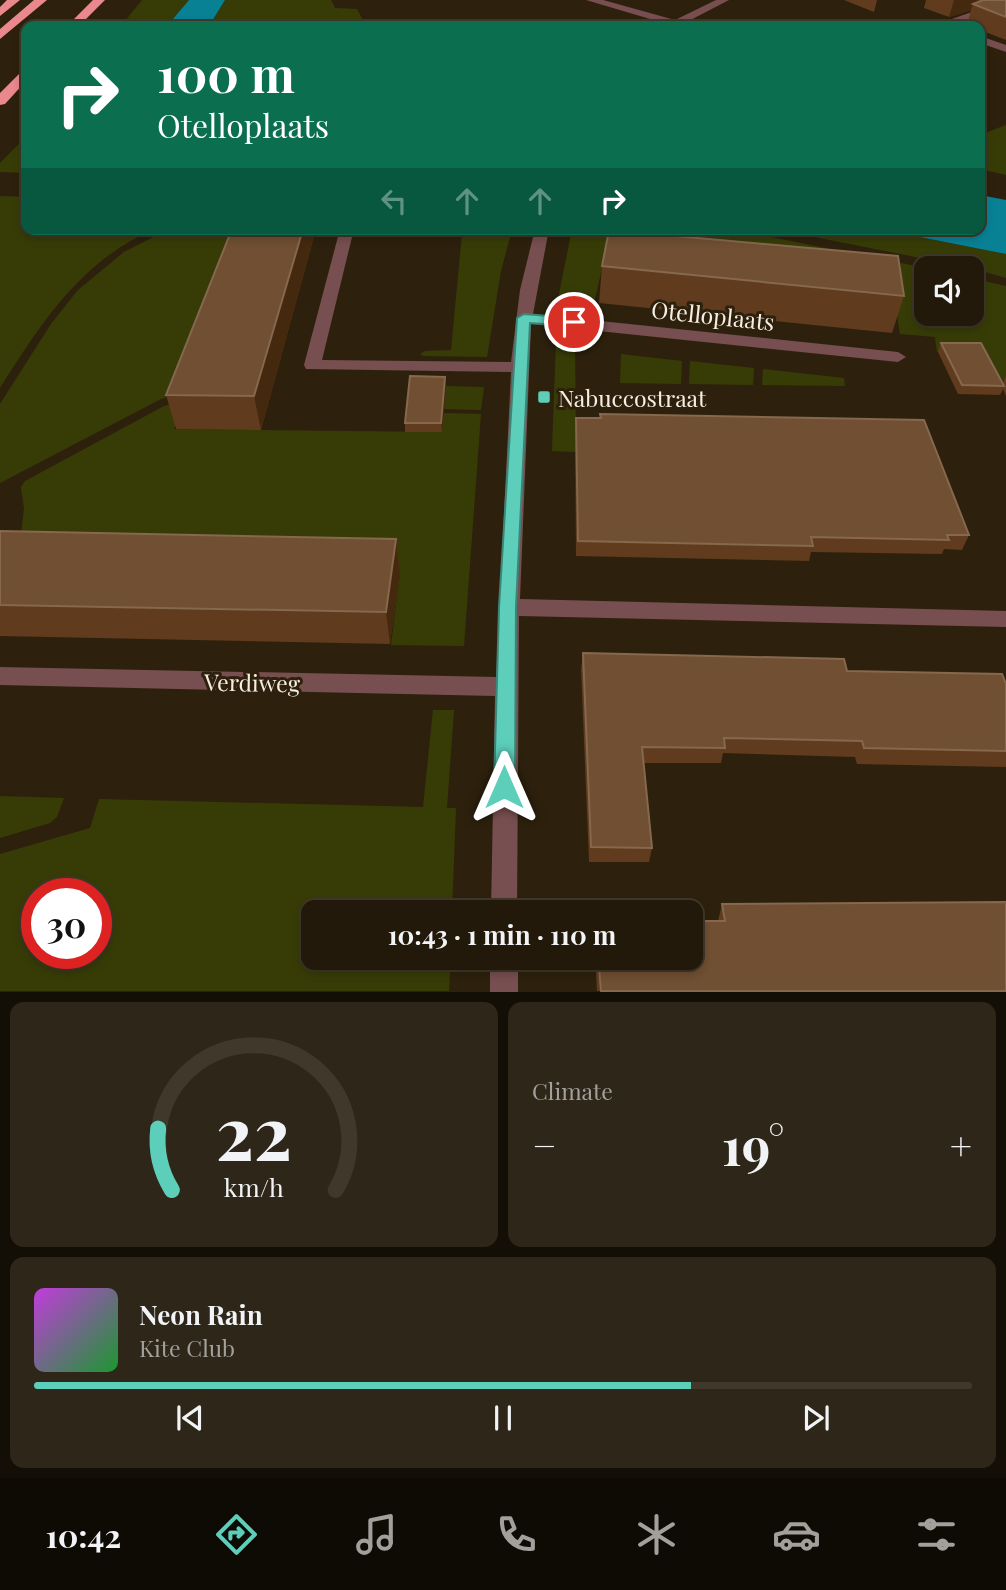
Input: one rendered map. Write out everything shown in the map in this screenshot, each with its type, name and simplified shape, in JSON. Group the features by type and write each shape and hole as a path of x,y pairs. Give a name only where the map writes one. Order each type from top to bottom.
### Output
{"highway":[{"path":"0,13 14,0"},
{"path":"0,35 41,0"},
{"path":"78,21 99,0"},
{"path":"0,101 21,79"}],"street":[{"path":"591,0 660,21"},
{"path":"681,21 724,0"},
{"path":"956,21 1006,3"},
{"path":"985,40 1006,49"},
{"path":"345,235 312,365 520,367"},
{"path":"504,900 505,688 520,367 524,318 540,235"},
{"name":"Otelloplaats","path":"524,318 898,357"},
{"path":"508,607 1006,619"},
{"name":"Verdiweg","path":"0,676 505,688"},
{"path":"503,992 504,970"}],"green space":[{"path":"142,0 189,0 171,21 125,21"},
{"path":"225,0 331,0 335,8 357,9 363,21 212,21"},
{"path":"1006,125 1006,175 985,170 985,133"},
{"path":"21,144 21,173 0,172 0,163"},
{"path":"0,196 21,197 21,235 142,235 105,258 65,296 31,340 0,388"},
{"path":"157,235 246,235 175,395 161,399 0,483 0,404 51,324 78,290 124,252"},
{"path":"462,235 511,235 501,271 487,357 420,354 425,351 451,350"},
{"path":"571,235 762,235 893,262 603,264 594,303 558,299"},
{"path":"804,235 909,235 1006,254 1006,278 984,272 984,256 914,257"},
{"path":"901,263 914,266 914,326 984,326 984,281 1006,286 1006,387 978,352 937,352 935,337 900,334 894,294"},
{"path":"556,341 575,342 576,452 552,451"},
{"path":"621,354 682,361 681,384 620,383"},
{"path":"690,361 754,368 753,385 689,384"},
{"path":"763,369 844,378 845,386 762,385"},
{"path":"446,386 484,387 481,410 444,409"},
{"path":"182,405 174,429 441,432 444,413 481,414 464,646 391,645 400,572 20,543 24,509 21,487 25,481 164,406"},
{"path":"433,710 454,710 447,808 456,808 452,900 301,900 301,970 450,970 449,991 0,991 0,854 90,828 99,799 423,807"},
{"path":"0,796 64,798 57,817 50,823 0,838"}],"water":[{"path":"189,0 225,0 212,21 171,21"},
{"path":"985,196 1006,200 1006,254 909,235 985,235"}],"pier":[{"path":"0,108 21,108 21,138 13,147 0,146"}],"building":[{"path":"983,0 1006,0 1006,17 973,4"},
{"path":"230,235 301,235 254,396 166,395"},
{"path":"608,235 665,235 898,256 904,296 602,266"},
{"path":"941,343 981,343 1004,386 962,385"},
{"path":"410,376 445,377 441,423 405,423"},
{"path":"600,414 924,420 969,535 947,535 949,540 811,537 813,546 578,541 576,418 601,418"},
{"path":"0,531 396,539 386,612 0,605"},
{"path":"583,653 844,659 847,671 1002,674 1006,684 1006,751 864,748 862,741 724,738 725,748 642,747 652,848 591,847"},
{"path":"1006,902 1006,991 601,991 599,970 703,970 703,921 725,921 722,904"}],"place":[{"name":"Nabuccostraat","path":"544,397"}],"route":[{"path":"504,787 508,607 524,318 574,322"}]}
